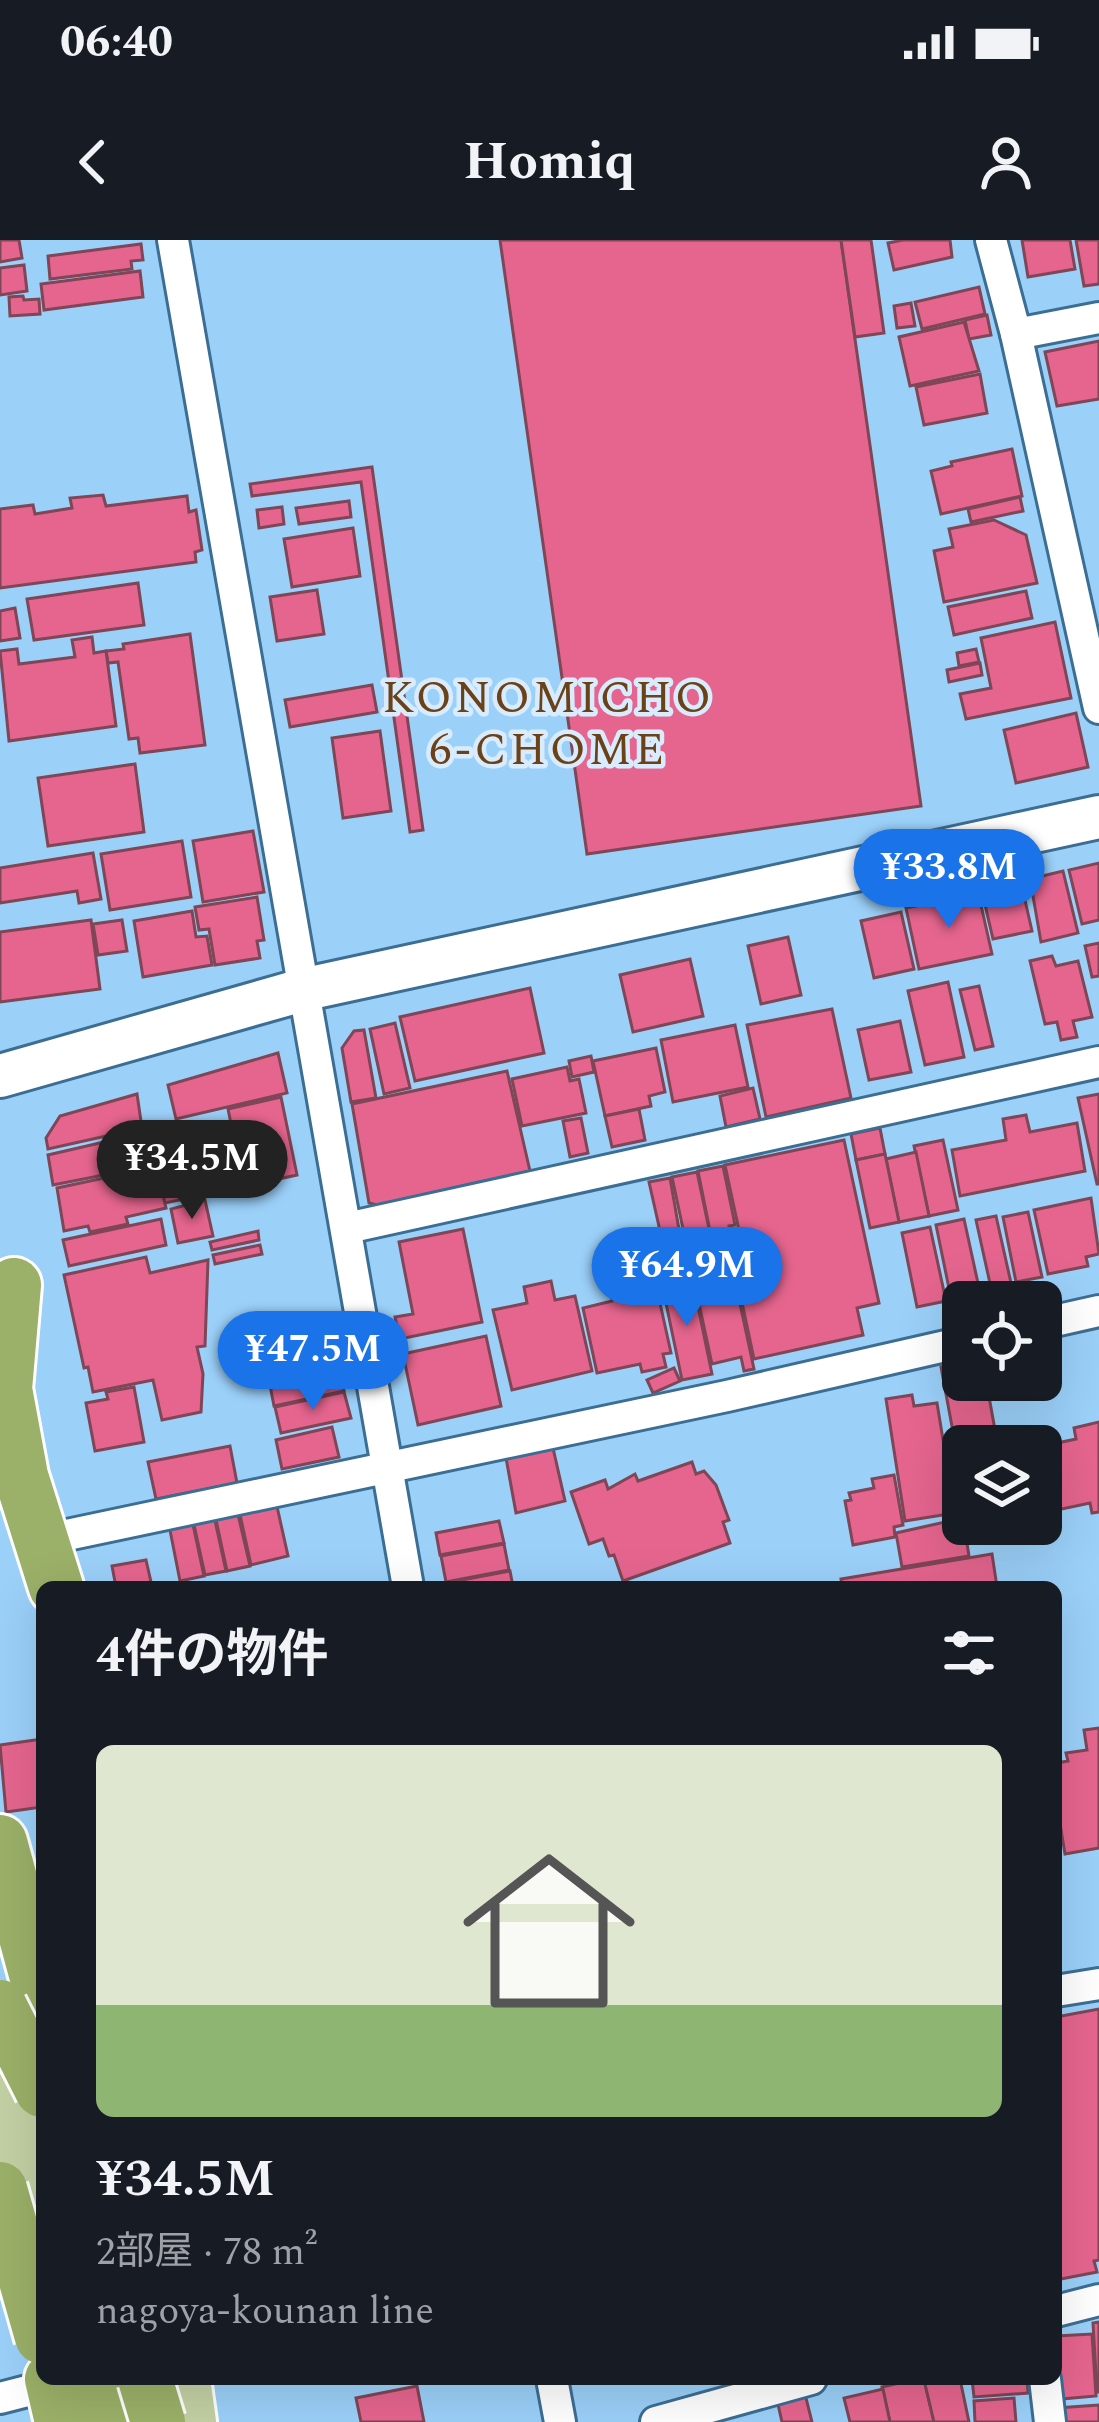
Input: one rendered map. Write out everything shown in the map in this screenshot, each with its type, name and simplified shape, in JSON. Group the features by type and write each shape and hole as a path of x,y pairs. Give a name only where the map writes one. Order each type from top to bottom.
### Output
{"highway":[{"path":"7,1275 5,1389 21,1476 54,1571"},
{"path":"0,1842 36,1974"},
{"path":"0,2006 20,2102"},
{"path":"0,2189 36,2371"},
{"path":"105,2385 110,2422"},
{"path":"142,2385 144,2422"},
{"path":"144,2385 158,2422"}],"main road":[{"path":"0,1987 20,2102 36,2333"},
{"path":"187,2385 192,2422"}],"street":[{"path":"173,240 407,1581"},
{"path":"991,240 1084,570 1099,708"},
{"path":"1016,334 1099,318"},
{"path":"0,1076 306,988 1099,817"},
{"path":"347,1228 1099,1062"},
{"path":"1062,1319 1099,1311"},
{"path":"54,1571 387,1468 942,1347"},
{"path":"1062,1990 1099,1984"},
{"path":"1062,2309 1099,2300"},
{"path":"553,2385 560,2422"},
{"path":"656,2422 789,2385"},
{"path":"1046,2385 1050,2422"}],"building":[{"path":"0,240 19,240 22,258 0,262"},
{"path":"500,240 841,240 921,806 587,854"},
{"path":"841,240 871,240 884,333 855,337"},
{"path":"950,240 952,257 894,270 888,243"},
{"path":"1022,240 1070,240 1075,269 1028,277"},
{"path":"1076,240 1099,240 1099,284 1084,286"},
{"path":"141,244 143,260 131,261 132,269 50,279 48,256"},
{"path":"24,265 27,291 0,295 0,268"},
{"path":"140,271 143,297 44,310 41,284"},
{"path":"979,287 985,314 922,329 915,302"},
{"path":"23,296 24,300 39,299 40,314 10,316 9,297"},
{"path":"911,303 915,326 897,328 894,306"},
{"path":"987,315 991,335 969,339 965,320"},
{"path":"964,322 979,371 910,386 899,337"},
{"path":"1099,341 1099,399 1057,406 1045,352"},
{"path":"980,374 987,413 924,425 916,387"},
{"path":"1012,449 1022,496 941,514 931,471"},
{"path":"372,467 423,830 410,832 361,482 252,496 250,484"},
{"path":"103,495 106,506 187,496 189,512 196,510 202,550 195,552 196,562 0,588 0,509 33,505 35,514 72,508 70,498"},
{"path":"1020,497 1023,511 971,522 968,509"},
{"path":"349,501 351,517 299,524 296,508"},
{"path":"282,507 284,524 259,528 257,510"},
{"path":"994,520 1026,535 1037,583 944,602 934,551 953,547 949,529"},
{"path":"353,528 360,576 292,587 284,539"},
{"path":"138,583 144,625 34,640 27,599"},
{"path":"317,590 324,634 277,641 270,597"},
{"path":"1026,591 1032,618 954,635 948,607"},
{"path":"15,608 20,638 0,641 0,611"},
{"path":"1055,622 1071,698 966,719 960,694 991,688 981,638"},
{"path":"190,634 205,745 140,753 138,738 129,739 118,662 108,663 106,651"},
{"path":"92,637 94,653 106,651 116,726 9,741 0,651 17,649 19,664 75,657 72,640"},
{"path":"976,649 979,662 959,666 957,653"},
{"path":"980,663 982,675 949,682 947,670"},
{"path":"372,685 377,712 290,727 285,700"},
{"path":"1076,713 1088,767 1016,783 1004,730"},
{"path":"380,731 391,811 343,818 332,738"},
{"path":"135,764 144,832 48,846 38,778"},
{"path":"253,831 264,892 203,902 193,841"},
{"path":"182,841 191,897 110,910 101,854"},
{"path":"93,853 101,899 79,903 77,891 0,903 0,868"},
{"path":"1099,863 1099,920 1082,924 1069,870"},
{"path":"1063,871 1078,933 1041,942 1030,879"},
{"path":"1022,887 1032,931 993,939 983,896"},
{"path":"978,892 992,954 919,969 906,908 953,898 954,903"},
{"path":"257,897 264,940 257,941 260,958 215,965 209,929 199,930 195,907"},
{"path":"192,911 196,937 207,936 212,965 143,977 134,921"},
{"path":"901,912 914,969 874,978 861,921"},
{"path":"91,920 100,989 0,1002 0,932"},
{"path":"122,920 127,951 98,955 93,924"},
{"path":"788,937 801,995 761,1004 748,946"},
{"path":"1099,943 1099,976 1092,977 1085,946"},
{"path":"1052,956 1056,966 1078,961 1092,1017 1073,1021 1077,1037 1061,1040 1057,1022 1045,1024 1030,961"},
{"path":"690,959 703,1016 633,1032 620,975"},
{"path":"948,982 964,1057 925,1065 908,991"},
{"path":"979,986 993,1046 975,1050 960,990"},
{"path":"530,988 544,1053 415,1081 400,1017"},
{"path":"832,1009 851,1098 766,1117 747,1025"},
{"path":"900,1021 911,1072 869,1080 858,1030"},
{"path":"395,1023 410,1088 384,1094 370,1029"},
{"path":"735,1025 748,1087 673,1102 661,1040"},
{"path":"364,1030 376,1098 351,1102 342,1048 354,1031"},
{"path":"656,1048 665,1092 649,1096 651,1106 605,1116 593,1061"},
{"path":"278,1053 287,1093 176,1119 168,1085"},
{"path":"591,1056 594,1072 572,1077 569,1061"},
{"path":"567,1067 570,1081 579,1079 586,1113 522,1126 512,1079"},
{"path":"507,1071 530,1171 369,1203 352,1104"},
{"path":"753,1088 760,1119 726,1127 720,1096"},
{"path":"137,1094 142,1128 48,1149 46,1138 60,1116"},
{"path":"1099,1094 1099,1184 1097,1184 1078,1098"},
{"path":"281,1097 297,1175 165,1203 150,1131 185,1123 190,1145 204,1142 205,1150 235,1143 228,1109"},
{"path":"639,1109 645,1140 612,1147 605,1116"},
{"path":"1026,1115 1030,1132 1077,1123 1085,1171 960,1196 952,1150 1006,1140 1003,1119"},
{"path":"581,1118 588,1153 570,1157 563,1121"},
{"path":"880,1128 885,1154 856,1160 851,1134"},
{"path":"134,1135 138,1157 117,1161 119,1172 53,1185 48,1155"},
{"path":"844,1140 879,1303 857,1308 863,1335 754,1359 733,1236 740,1235 725,1165"},
{"path":"943,1140 958,1210 929,1216 914,1146"},
{"path":"916,1152 929,1216 899,1222 886,1159"},
{"path":"885,1154 899,1222 870,1228 856,1160"},
{"path":"723,1166 735,1225 729,1226 732,1241 721,1243 720,1234 711,1236 698,1171"},
{"path":"156,1167 166,1208 126,1217 128,1224 90,1232 88,1226 64,1231 57,1188"},
{"path":"697,1172 713,1248 703,1250 701,1239 686,1243 672,1177"},
{"path":"670,1178 684,1258 667,1262 649,1182"},
{"path":"1091,1198 1099,1254 1086,1257 1088,1266 1048,1274 1034,1210"},
{"path":"205,1200 213,1236 178,1243 171,1209"},
{"path":"1028,1212 1042,1277 1016,1281 1003,1217"},
{"path":"996,1216 1011,1281 989,1281 976,1220"},
{"path":"161,1219 166,1245 69,1266 63,1240"},
{"path":"964,1219 978,1281 947,1281 936,1225"},
{"path":"930,1227 942,1302 917,1307 902,1233"},
{"path":"463,1229 482,1322 400,1339 395,1317 413,1314 399,1242"},
{"path":"258,1231 259,1240 212,1250 210,1242"},
{"path":"260,1245 262,1254 215,1264 213,1255"},
{"path":"146,1257 150,1273 208,1260 205,1346 197,1347 203,1374 201,1412 162,1420 153,1380 93,1392 88,1367 84,1368 64,1275"},
{"path":"691,1261 694,1276 671,1280 668,1265"},
{"path":"731,1262 754,1369 744,1371 741,1357 712,1364 695,1285 708,1282 705,1267"},
{"path":"692,1278 712,1374 682,1380 662,1284"},
{"path":"551,1281 555,1300 575,1296 592,1371 512,1390 493,1310 527,1303 524,1287"},
{"path":"656,1285 671,1353 663,1354 666,1367 642,1372 640,1364 597,1373 583,1308 612,1301 611,1295"},
{"path":"486,1336 501,1406 418,1425 403,1354"},
{"path":"339,1339 344,1363 268,1379 263,1355"},
{"path":"339,1365 344,1391 274,1406 269,1380"},
{"path":"674,1368 680,1381 653,1393 647,1380"},
{"path":"134,1387 144,1442 95,1451 86,1403 108,1399 106,1392"},
{"path":"344,1392 351,1418 281,1433 275,1407"},
{"path":"912,1395 914,1406 937,1403 942,1434 942,1515 905,1521 886,1399"},
{"path":"947,1401 990,1401 994,1425 952,1425"},
{"path":"1099,1422 1099,1512 1092,1513 1090,1503 1062,1509 1062,1442 1076,1439 1074,1428"},
{"path":"332,1427 339,1457 282,1469 276,1440"},
{"path":"230,1446 237,1483 156,1499 148,1462"},
{"path":"553,1448 565,1501 516,1513 506,1458"},
{"path":"692,1462 696,1474 704,1471 716,1485 729,1520 723,1522 730,1543 623,1581 603,1539 589,1544 571,1492 605,1480 608,1489 635,1474 638,1481"},
{"path":"894,1475 903,1525 894,1527 895,1537 853,1545 845,1501 851,1500 849,1493 874,1488 872,1479"},
{"path":"276,1502 288,1556 251,1565 239,1510"},
{"path":"237,1510 250,1566 227,1571 215,1515"},
{"path":"214,1516 226,1571 205,1575 193,1520"},
{"path":"192,1520 204,1576 180,1581 169,1525"},
{"path":"499,1521 504,1543 440,1555 436,1533"},
{"path":"942,1523 942,1545 967,1545 969,1556 902,1567 896,1533"},
{"path":"504,1544 509,1570 446,1581 441,1556"},
{"path":"992,1554 996,1581 841,1581"},
{"path":"146,1560 151,1581 115,1581 112,1566"},
{"path":"510,1571 512,1581 457,1581"},
{"path":"1099,1728 1099,1848 1065,1854 1062,1762 1068,1761 1066,1753 1087,1750 1084,1730"},
{"path":"36,1740 36,1808 6,1812 0,1745"},
{"path":"1099,2009 1099,2260 1094,2261 1097,2272 1062,2279 1062,2016"},
{"path":"1099,2322 1099,2392 1097,2392 1093,2323"},
{"path":"1092,2334 1096,2396 1061,2399 1062,2336"},
{"path":"925,2385 934,2422 890,2422 882,2387"},
{"path":"925,2385 961,2385 969,2422 934,2422"},
{"path":"973,2385 1027,2385 1028,2393 974,2397"},
{"path":"417,2386 424,2422 361,2422 356,2398"},
{"path":"883,2389 890,2422 850,2422 844,2398"},
{"path":"805,2394 812,2422 782,2422 777,2400"},
{"path":"1014,2398 1016,2422 975,2422 974,2401"},
{"path":"1099,2405 1099,2422 1058,2422 1057,2408"}],"district":[{"name":"KONOMICHO 6-CHOME","path":"548,724"}]}
